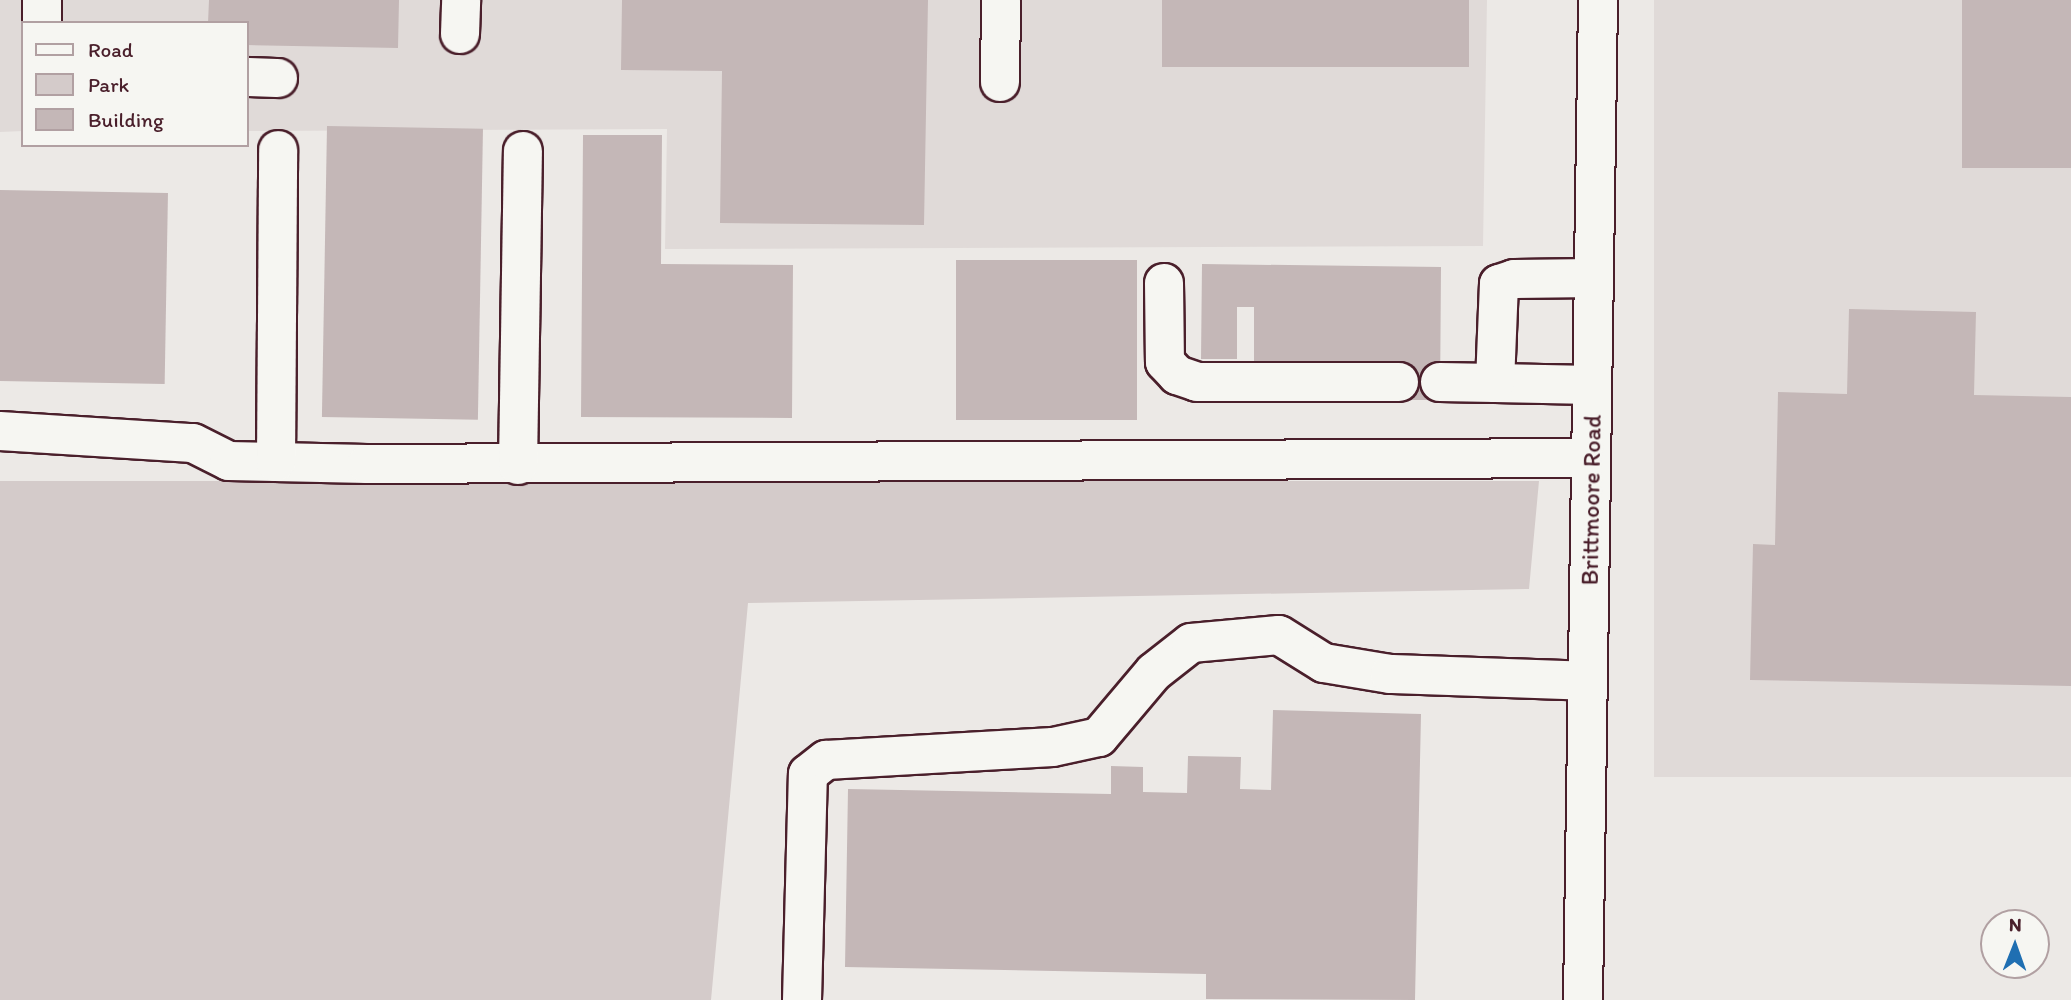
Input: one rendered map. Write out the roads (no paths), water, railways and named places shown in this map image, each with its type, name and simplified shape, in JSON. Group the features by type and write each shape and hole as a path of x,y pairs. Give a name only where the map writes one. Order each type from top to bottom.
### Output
{"main road":[{"path":"41,21 42,0"},
{"path":"1000,82 1001,0"},
{"name":"Brittmoore Road","path":"1583,1000 1598,0"},
{"path":"276,462 278,150"},
{"path":"517,465 523,151"},
{"path":"1494,383 1499,284 1514,279 1594,278"},
{"path":"1164,282 1165,362 1177,375 1197,382 1399,382"},
{"path":"1440,382 1592,385"},
{"path":"0,431 193,443 229,461 276,462 517,465 1591,458"},
{"path":"803,1000 808,774 826,760 1053,747 1099,737 1154,672 1191,643 1279,635 1324,663 1390,674 1588,681"}]}
